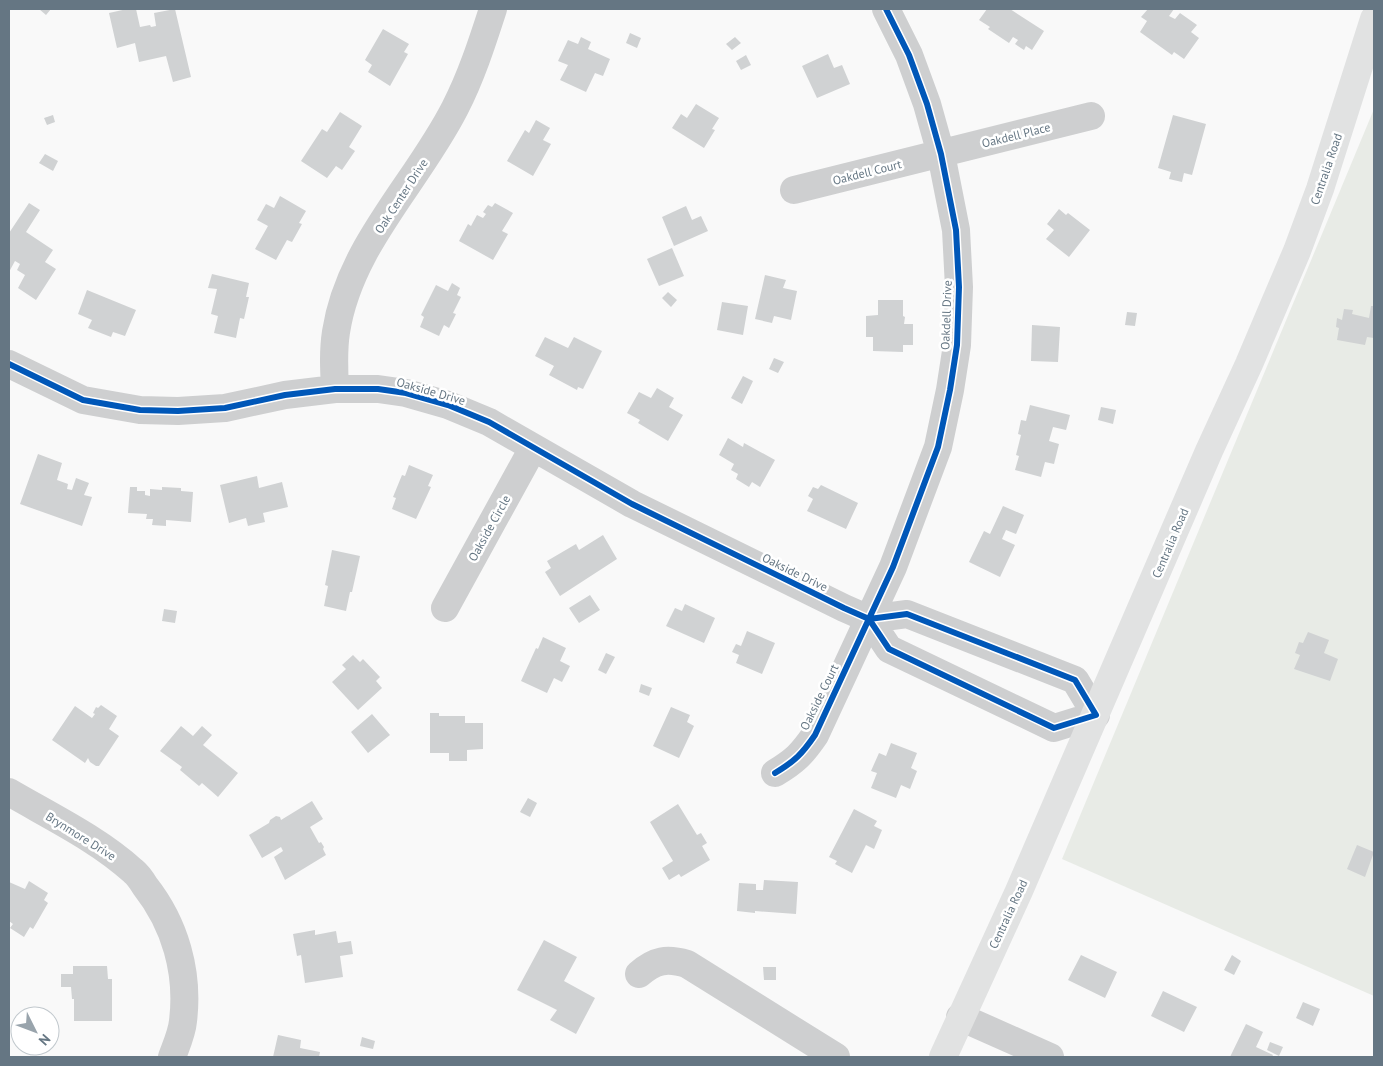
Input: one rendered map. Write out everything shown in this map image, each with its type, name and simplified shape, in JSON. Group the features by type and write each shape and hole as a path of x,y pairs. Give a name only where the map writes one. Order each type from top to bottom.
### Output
{"main road":[{"name":"Centralia Road","path":"942,1057 1019,890 1297,251 1320,189 1374,19"}],"street":[{"name":"Oak Center Drive","path":"335,389 336,332 344,298 357,265 398,197 437,140 455,108 477,58 493,9"},
{"name":"Oakdell Drive","path":"869,619 893,567 938,446 957,345 959,287 956,230 941,154 927,104 909,55 886,9"},
{"name":"Oakdell Place","path":"941,154 1091,116"},
{"name":"Oakdell Court","path":"794,190 941,154"},
{"name":"Oakside Drive","path":"9,364 83,400 140,410 178,411 225,408 285,395 335,389 378,389 406,393 448,405 489,422 632,504 869,619"},
{"name":"Oakside Circle","path":"445,608 533,448"},
{"path":"907,614 1075,680 1096,715 1054,728 889,649 869,619 907,614"},
{"name":"Oakside Court","path":"775,773 793,762 804,751 815,735 869,619"},
{"name":"Brynmore Drive","path":"9,792 104,848 134,872 159,903 171,929 181,960 184,990 183,1023 172,1057"},
{"path":"639,974 649,965 664,961 675,960 687,964 836,1057"},
{"path":"960,1017 1050,1057"}],"shaded area":[{"path":"1374,109 1374,996 1062,859"}],"building":[{"path":"39,9 51,9 46,15"},
{"path":"136,9 140,27 150,25 151,27 156,26 154,13 175,9 191,77 173,82 166,56 139,62 135,43 117,48 109,13"},
{"path":"987,9 1010,9 1044,31 1032,50 1026,46 1024,50 1015,44 1018,40 1013,37 1009,43 988,29 990,27 979,20"},
{"path":"1148,9 1174,9 1169,16 1175,19 1180,13 1197,25 1191,32 1199,38 1184,59 1174,52 1172,55 1140,32 1147,21 1141,17"},
{"path":"383,29 409,44 404,52 408,54 390,86 368,72 372,65 365,60"},
{"path":"630,33 641,38 637,48 626,43"},
{"path":"581,37 591,42 588,49 610,59 603,76 595,73 586,92 560,80 568,65 558,61 568,40 578,44"},
{"path":"735,37 741,43 732,50 726,44"},
{"path":"828,54 834,68 842,65 850,84 817,98 802,66"},
{"path":"746,55 751,65 741,70 736,61"},
{"path":"696,104 719,118 712,129 715,130 704,148 672,128 681,114 687,118"},
{"path":"340,112 362,126 349,147 355,151 342,170 336,166 327,178 301,161 322,129 327,132"},
{"path":"53,115 55,122 47,125 44,118"},
{"path":"1173,115 1206,124 1192,175 1184,173 1182,182 1169,179 1171,172 1158,168"},
{"path":"536,120 550,128 543,140 551,144 533,176 507,161 525,130 529,133"},
{"path":"45,154 58,161 53,171 39,163"},
{"path":"280,196 306,211 299,223 302,224 292,242 287,240 276,260 255,249 268,226 257,220 266,204 274,208"},
{"path":"29,203 40,210 26,232 53,250 45,262 56,269 36,300 18,288 25,275 17,270 20,264 15,261 9,272 9,233"},
{"path":"495,203 513,213 502,231 508,234 493,260 459,241 468,224 471,226 477,215 483,218 486,214 483,212 488,205 492,207"},
{"path":"686,206 692,220 701,216 708,231 674,246 662,217"},
{"path":"1059,209 1066,215 1068,213 1090,230 1069,257 1046,239 1054,230 1047,224"},
{"path":"672,248 684,276 659,286 647,259"},
{"path":"212,274 249,283 246,297 249,297 244,319 240,318 236,338 214,333 218,316 211,314 217,289 208,288"},
{"path":"765,275 786,280 783,288 797,291 791,320 774,316 772,323 755,319"},
{"path":"452,283 460,288 457,295 461,297 453,313 456,314 449,328 444,325 439,336 420,327 424,317 421,315 436,285 448,291"},
{"path":"87,290 136,310 125,336 113,332 111,337 88,328 92,320 78,314"},
{"path":"668,292 677,300 671,307 662,298"},
{"path":"878,300 903,300 904,324 913,324 913,345 903,345 903,352 873,351 873,337 866,337 866,316 878,315"},
{"path":"722,302 748,306 743,335 717,330"},
{"path":"1371,306 1374,306 1374,338 1367,337 1365,345 1337,340 1339,328 1336,327 1337,318 1342,320 1344,309 1353,310 1352,314 1369,318"},
{"path":"1127,312 1137,313 1135,326 1125,325"},
{"path":"1032,325 1060,327 1058,362 1031,361"},
{"path":"545,337 568,348 574,337 602,351 583,389 578,387 577,390 549,375 554,366 535,356"},
{"path":"774,358 784,362 778,373 769,369"},
{"path":"743,376 753,381 742,404 731,398"},
{"path":"657,388 674,398 669,407 683,415 668,441 638,423 640,420 627,413 639,392 651,398"},
{"path":"1030,405 1070,415 1066,430 1053,427 1049,441 1059,444 1054,464 1045,462 1041,477 1015,470 1019,456 1016,455 1021,435 1018,434 1021,420 1026,421"},
{"path":"1101,407 1116,410 1113,424 1098,420"},
{"path":"728,438 743,447 744,443 775,460 760,487 752,482 749,487 736,479 738,474 731,470 734,464 719,455"},
{"path":"38,454 62,463 57,480 68,484 67,489 72,490 76,478 89,483 84,495 92,497 82,526 20,504"},
{"path":"409,465 433,475 428,486 431,487 416,519 392,509 396,498 393,497 402,475 405,476"},
{"path":"257,476 259,488 282,482 288,507 263,513 265,522 248,526 246,518 229,523 220,485"},
{"path":"821,485 858,503 846,529 807,511 813,499 808,496 813,487 818,489"},
{"path":"130,487 137,487 137,491 145,491 145,495 150,496 150,489 162,490 162,487 181,488 181,491 193,492 191,522 166,520 166,526 152,525 153,519 146,519 147,514 128,513"},
{"path":"1003,506 1024,515 1016,534 1006,530 1002,539 1015,545 1000,577 969,562 984,531 990,534"},
{"path":"603,535 617,559 560,596 545,572 551,568 547,561 576,544 579,550"},
{"path":"332,550 360,556 346,611 324,606 328,586 325,585"},
{"path":"590,595 600,610 579,623 569,608"},
{"path":"685,604 715,618 704,643 666,626 675,608 682,611"},
{"path":"164,609 177,611 175,623 162,621"},
{"path":"747,631 775,643 762,674 736,663 739,655 732,652 736,644 741,646"},
{"path":"1308,632 1329,640 1324,653 1338,659 1330,681 1294,669 1300,655 1295,653 1299,642 1303,643"},
{"path":"543,637 566,648 560,661 570,666 562,682 554,678 547,693 521,681"},
{"path":"606,653 615,657 606,674 598,670"},
{"path":"353,655 360,662 363,659 380,677 376,681 382,688 358,710 332,682 346,669 342,665"},
{"path":"641,684 652,688 649,696 639,692"},
{"path":"101,705 117,716 109,729 119,736 99,766 96,766 88,758 85,763 52,740 75,706 92,718 96,707 98,708"},
{"path":"671,707 690,715 687,722 694,726 679,758 653,746"},
{"path":"430,713 439,713 439,716 465,716 465,723 483,723 483,749 467,750 467,761 449,761 449,753 430,753"},
{"path":"372,714 390,735 368,753 351,732"},
{"path":"181,726 193,736 202,726 212,735 203,745 238,773 218,797 202,783 199,786 180,770 182,767 160,751"},
{"path":"891,743 917,753 911,768 917,771 910,789 901,785 896,798 871,788 877,773 871,771 879,753 886,756"},
{"path":"528,798 537,803 530,817 520,812"},
{"path":"312,801 323,819 310,827 319,843 321,842 324,847 326,855 285,880 274,857 283,851 281,847 262,858 249,835 269,823 276,816 280,817 281,820"},
{"path":"678,804 697,835 701,833 707,843 702,846 710,860 681,877 679,874 669,880 662,868 673,861 650,822"},
{"path":"854,809 877,821 874,826 882,830 874,849 866,845 852,873 835,864 837,861 829,857"},
{"path":"1357,845 1374,852 1365,877 1347,869"},
{"path":"764,880 798,882 796,914 737,911 739,883 756,884 756,890 763,890"},
{"path":"29,881 48,893 44,900 48,903 33,929 30,927 24,937 10,928 13,924 9,921 9,882 25,889"},
{"path":"315,930 315,935 336,931 338,943 351,941 353,954 340,956 343,977 305,983 301,955 297,956 293,934"},
{"path":"544,940 577,957 564,981 595,998 576,1034 550,1020 557,1010 517,990"},
{"path":"1081,955 1117,972 1105,998 1068,980"},
{"path":"1232,955 1241,961 1234,975 1224,970"},
{"path":"73,966 107,966 108,979 112,979 112,1021 74,1021 74,999 72,999 71,987 61,987 61,974 73,974"},
{"path":"763,967 776,967 776,980 764,980"},
{"path":"1163,991 1197,1007 1184,1032 1151,1016"},
{"path":"1303,1002 1320,1009 1313,1026 1296,1018"},
{"path":"1246,1024 1263,1032 1256,1047 1273,1055 1272,1057 1230,1057"},
{"path":"278,1035 301,1040 300,1048 320,1052 319,1057 273,1057"},
{"path":"362,1037 375,1041 373,1049 360,1046"},
{"path":"1270,1042 1283,1047 1279,1056 1267,1050"}],"cycle path":[{"path":"775,773 798,757 815,735 893,567 938,447 957,345 959,287 956,230 941,154 927,104 909,55 886,9"},
{"path":"9,364 83,400 140,410 178,411 225,408 285,395 335,389 378,389 406,393 448,405 489,422 632,504 869,619 907,614 1075,680 1096,715 1054,728 889,649 869,619"}]}
